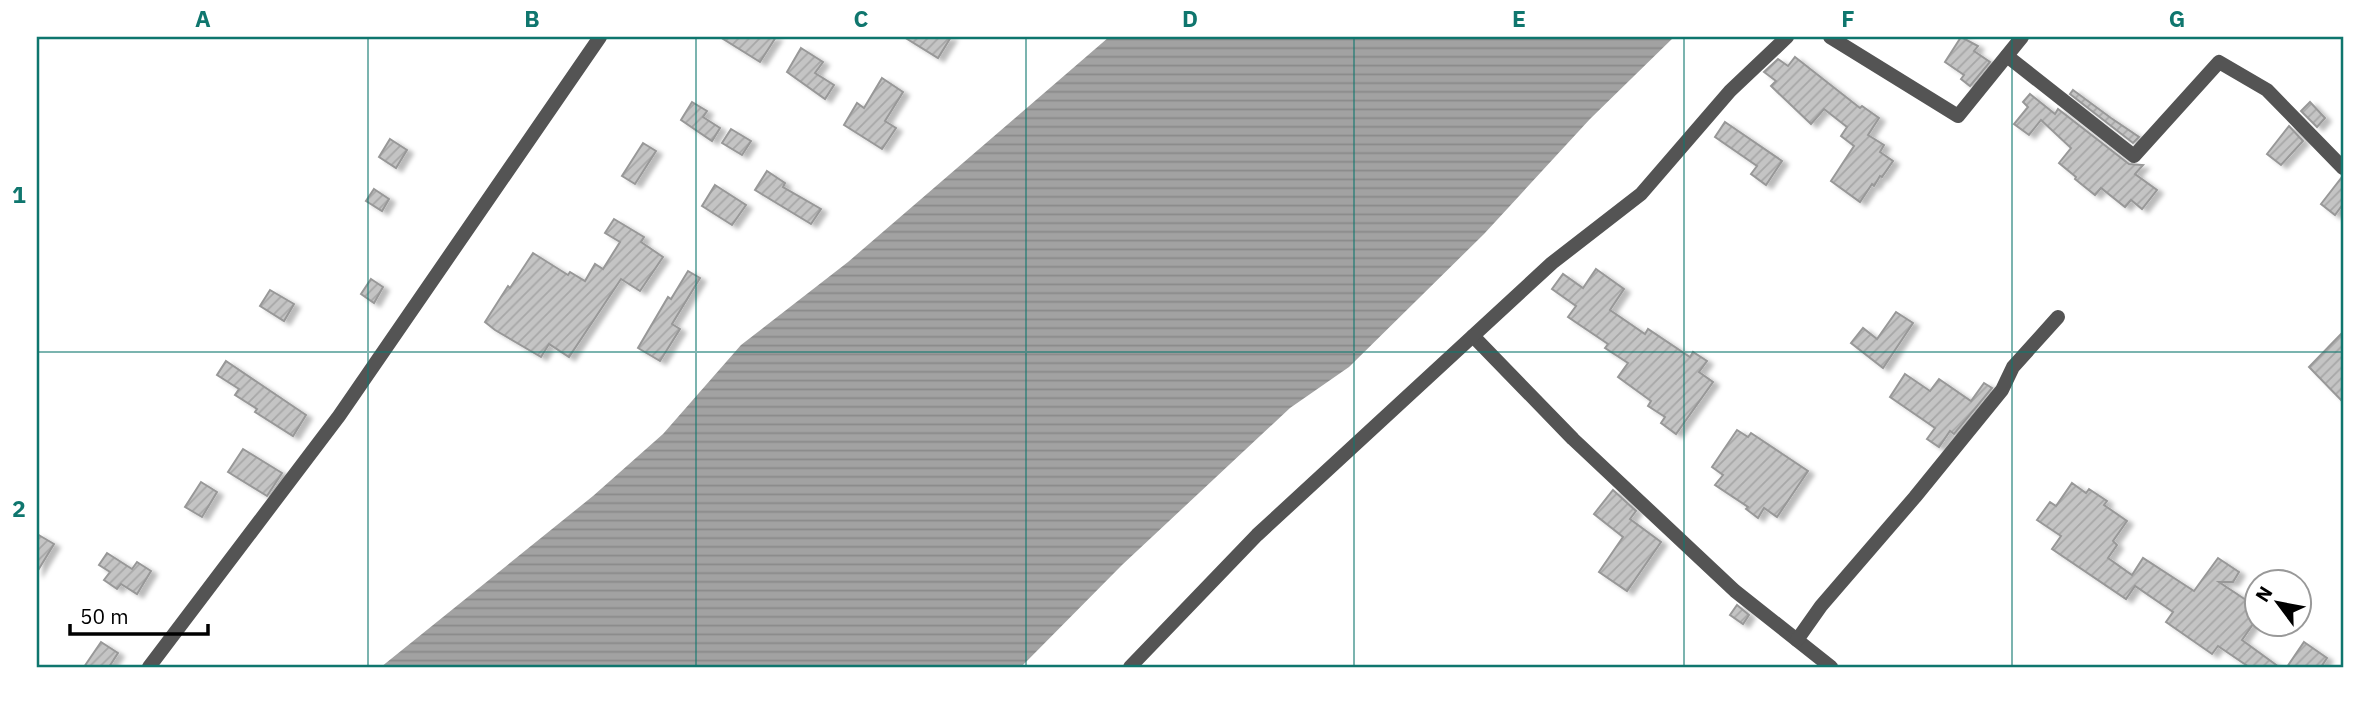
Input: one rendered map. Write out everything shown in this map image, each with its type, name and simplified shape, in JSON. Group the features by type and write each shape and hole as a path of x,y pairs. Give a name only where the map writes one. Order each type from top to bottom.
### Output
{"street":[{"path":"149,667 339,416 600,37"},
{"path":"1130,667 1257,535 1552,263 1641,194 1730,91 1787,37"},
{"path":"1830,37 1958,116 2022,37"},
{"path":"2007,56 2134,156 2219,62 2267,90 2343,168"},
{"path":"1797,640 1821,606 2002,390 2013,367 2058,317"},
{"path":"1473,337 1573,439 1735,591 1830,667"}],"shaded area":[{"path":"1109,37 1674,37 1590,119 1484,234 1349,367 1290,408 1122,565 1021,667 381,667 593,496 663,434 741,345 848,262"}],"building":[{"path":"720,37 776,37 760,62"},
{"path":"904,37 951,37 938,58"},
{"path":"1961,37 1978,46 1974,51 1990,62 1970,86 1961,79 1964,75 1945,62"},
{"path":"801,48 823,62 815,73 834,85 825,99 787,72"},
{"path":"1795,57 1860,108 1862,106 1879,118 1868,135 1884,145 1880,152 1893,161 1860,202 1831,181 1854,146 1841,136 1847,127 1824,109 1811,124 1771,86 1776,81 1764,72 1778,59 1788,66"},
{"path":"882,78 903,92 885,121 896,128 882,149 844,125 857,103 864,108"},
{"path":"2073,90 2139,137 2133,143 2070,94"},
{"path":"2030,94 2055,114 2058,109 2129,164 2143,165 2135,174 2157,190 2142,209 2131,200 2125,207 2101,188 2095,195 2075,179 2076,177 2059,163 2071,148 2041,120 2029,135 2014,124 2028,107 2023,102"},
{"path":"692,102 707,111 703,117 720,128 712,141 681,120"},
{"path":"2310,102 2325,118 2317,127 2301,111"},
{"path":"1725,122 1782,161 1766,185 1751,174 1757,166 1715,137"},
{"path":"2289,126 2303,141 2281,165 2267,154"},
{"path":"731,129 751,141 742,155 722,143"},
{"path":"390,139 407,150 396,168 379,157"},
{"path":"643,143 656,151 635,184 622,176"},
{"path":"767,171 785,183 783,187 821,209 811,224 755,190"},
{"path":"2342,177 2343,204 2335,215 2321,204"},
{"path":"715,185 746,205 732,225 702,206"},
{"path":"374,189 389,199 382,211 366,201"},
{"path":"614,219 644,237 641,242 663,257 640,291 621,279 569,357 549,344 541,357 485,322 533,253 568,275 570,272 585,281 595,264 603,269 620,242 605,233"},
{"path":"1596,269 1624,289 1610,310 1645,334 1648,329 1690,357 1693,352 1707,361 1699,372 1713,382 1676,434 1661,423 1665,417 1648,406 1651,401 1618,377 1628,363 1605,348 1608,344 1568,317 1576,306 1552,289 1563,274 1583,288"},
{"path":"688,271 700,278 672,324 680,329 660,361 638,348 668,297 671,299"},
{"path":"371,279 383,287 374,303 361,294"},
{"path":"270,290 294,304 284,321 260,306"},
{"path":"1896,312 1913,323 1883,368 1851,343 1863,328 1877,339"},
{"path":"2343,332 2343,402 2309,367"},
{"path":"226,361 306,415 293,436 255,412 257,409 235,395 239,389 217,375"},
{"path":"1905,374 1930,391 1939,379 1971,401 1984,383 1992,388 1954,434 1950,431 1939,447 1927,439 1935,428 1890,397"},
{"path":"1737,430 1748,437 1751,433 1808,471 1777,517 1764,508 1758,518 1746,509 1748,507 1715,485 1723,475 1712,467"},
{"path":"243,449 282,473 267,496 228,472"},
{"path":"201,482 217,492 202,517 185,507"},
{"path":"2072,483 2086,493 2089,489 2107,501 2104,505 2127,521 2113,541 2117,545 2108,558 2132,575 2143,558 2194,591 2218,558 2239,572 2233,582 2219,582 2244,599 2242,640 2279,667 2249,667 2218,646 2212,654 2166,622 2173,612 2135,586 2126,599 2052,549 2061,536 2037,520 2050,502 2056,506"},
{"path":"1613,490 1636,511 1630,519 1661,542 1627,591 1599,572 1623,537 1594,514"},
{"path":"37,534 54,544 37,572"},
{"path":"107,553 132,569 137,562 151,571 137,594 121,584 117,589 104,580 110,572 99,565"},
{"path":"1737,605 1749,615 1743,624 1730,615"},
{"path":"101,642 118,653 109,667 84,667"},
{"path":"2304,642 2327,658 2321,667 2287,667"}]}
